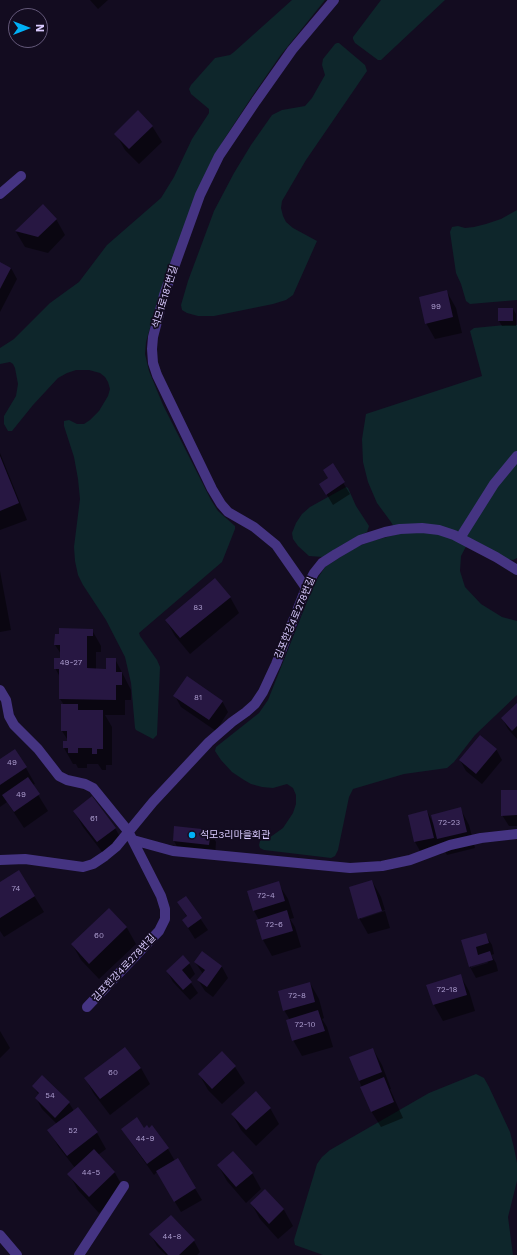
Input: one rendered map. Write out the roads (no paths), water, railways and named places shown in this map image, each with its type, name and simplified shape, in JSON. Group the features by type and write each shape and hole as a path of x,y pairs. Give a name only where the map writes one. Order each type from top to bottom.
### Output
{"lane":[{"name":"석모1로187번길","path":"306,588 276,545 254,527 228,512 221,504 176,418 157,375 153,363 152,349 153,337 164,295 200,195 219,156 292,50 334,0"},
{"path":"0,194 21,176"},
{"path":"460,538 494,484 517,456"},
{"name":"김포한강4로278번길","path":"0,860 25,859 83,867 93,864 116,847 153,802 209,742 255,704 263,692 276,664 306,588 314,573 322,563 360,540 400,529 422,528 439,530 460,538 517,570"},
{"name":"김포한강4로278번길","path":"0,690 6,700 9,716 14,726 38,749 59,776 93,788 128,831 161,896 165,909 165,919 159,930 87,1007"},
{"path":"133,840 173,851 260,858 350,868 382,866 410,860 450,845 481,838 517,834"},
{"path":"78,1255 124,1186"},
{"path":"0,1235 17,1255"}],"place":[{"name":"석모3리마을회관","path":"192,835"}]}
